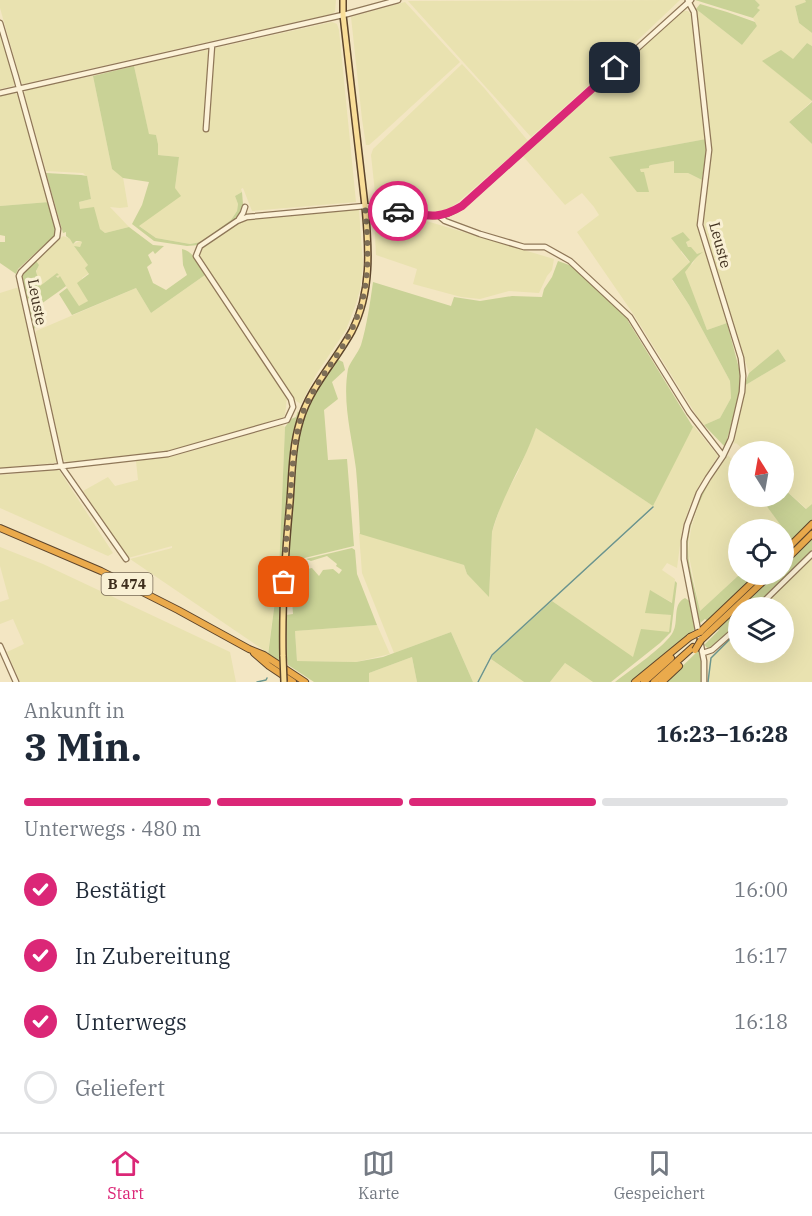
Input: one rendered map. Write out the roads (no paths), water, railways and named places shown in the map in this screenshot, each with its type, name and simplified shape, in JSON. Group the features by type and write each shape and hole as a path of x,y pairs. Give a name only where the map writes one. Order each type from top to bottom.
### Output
{"highway":[{"path":"794,542 812,524"},
{"name":"B 474","path":"0,528 101,571 272,660 305,682"},
{"path":"794,552 812,534"},
{"path":"635,682 700,632 750,585"},
{"path":"662,682 760,585"},
{"path":"644,682 691,638"},
{"name":"B 474","path":"249,649 293,682"},
{"path":"654,682 694,649"}],"main road":[{"path":"284,682 284,582 296,436 313,390 337,356 352,329 364,297 368,261 365,206 343,0"}],"street":[{"path":"0,93 344,15 398,0"},
{"path":"0,471 168,454 287,420 293,407 291,399 196,255 200,246 239,219 251,217 365,206 439,216 451,213 462,206 689,1"},
{"name":"Leuste","path":"689,1 694,12 709,150 700,225 741,358 743,376 742,392 731,439 699,494 687,525 684,541 684,559 705,667 704,682"},
{"name":"Leuste","path":"0,23 58,229 57,237 19,276 62,466 126,559"},
{"path":"206,129 212,45"},
{"path":"239,219 245,208 251,217"},
{"path":"439,216 445,221 491,238 524,247 545,247 570,261 630,317 690,412 723,456"},
{"path":"293,407 304,410"},
{"path":"769,597 812,554"},
{"path":"703,653 712,650 728,636"},
{"path":"0,645 16,682"}],"waterway":[{"path":"478,682 492,655 653,507"},
{"path":"708,682 711,658 728,641"},
{"path":"257,682 267,678"}]}
